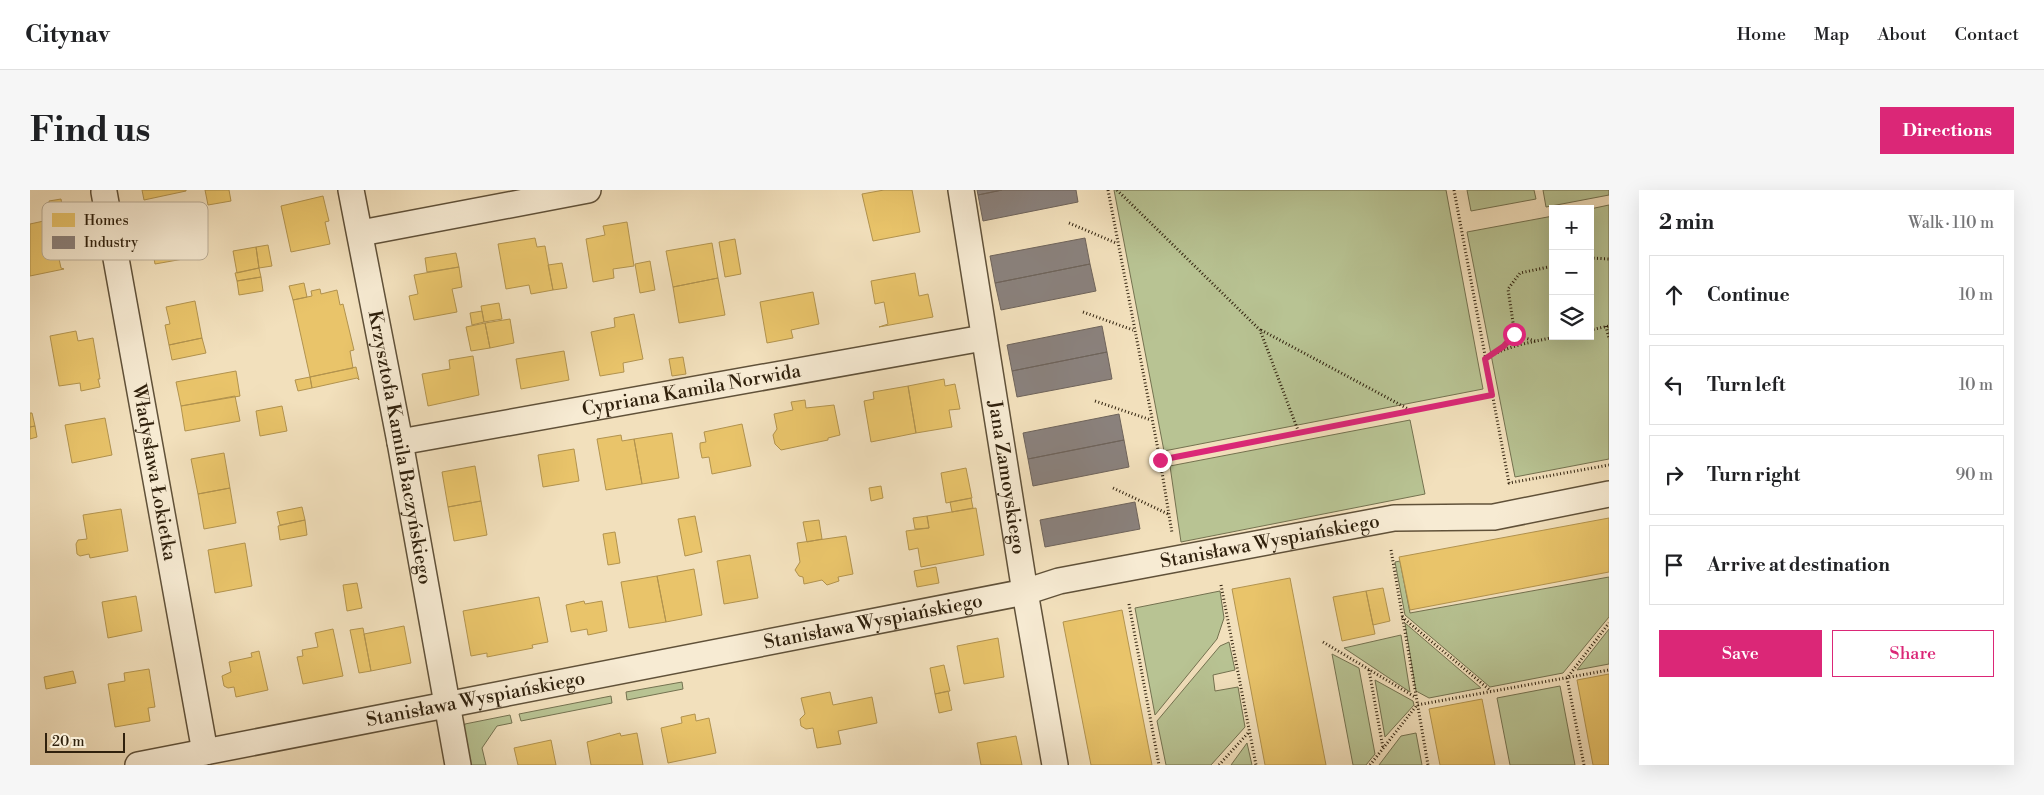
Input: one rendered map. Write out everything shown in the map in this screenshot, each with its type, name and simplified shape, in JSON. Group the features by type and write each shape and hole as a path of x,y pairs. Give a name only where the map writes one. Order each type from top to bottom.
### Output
{"street":[{"name":"Krzysztofa Kamila Baczyńskiego","path":"351,190 400,442 458,765"},
{"path":"360,233 588,190"},
{"name":"Jana Zamoyskiego","path":"961,190 983,338 999,421 1025,592 1055,765"},
{"name":"Władysława Łokietka","path":"104,192 106,202"},
{"name":"Władysława Łokietka","path":"116,260 205,752"},
{"name":"Cypriana Kamila Norwida","path":"400,442 983,338"},
{"name":"Stanisława Wyspiańskiego","path":"138,765 1025,592 1058,581 1394,518 1494,517 1609,494"}],"path":[{"path":"1108,190 1160,460 1173,540"},
{"path":"1118,190 1260,330 1412,411"},
{"path":"1454,190 1509,483 1609,465"},
{"path":"1069,223 1117,243"},
{"path":"1594,258 1609,259"},
{"path":"1534,342 1517,334 1514,329 1508,294 1510,285 1520,273 1549,267"},
{"path":"1083,312 1134,330"},
{"path":"1594,329 1608,326 1609,339"},
{"path":"1485,359 1508,342 1514,329"},
{"path":"1260,330 1299,433"},
{"path":"1496,352 1549,339"},
{"path":"1160,460 1492,395"},
{"path":"1095,401 1152,420"},
{"path":"1114,488 1169,514"},
{"path":"1391,550 1428,765"},
{"path":"1221,585 1256,765"},
{"path":"1128,604 1159,765"},
{"path":"1402,617 1491,692"},
{"path":"1584,765 1567,678 1609,624"},
{"path":"1323,642 1415,698"},
{"path":"1368,670 1383,749"},
{"path":"1370,765 1417,705 1609,670"},
{"path":"1219,765 1250,731"}],"green space":[{"path":"1114,190 1446,190 1483,389 1164,451"},
{"path":"1467,190 1534,190 1536,199 1471,211"},
{"path":"1543,190 1609,190 1609,195 1546,207"},
{"path":"1609,205 1609,459 1515,477 1467,232 1549,217 1549,340 1594,340 1594,208"},
{"path":"1410,420 1425,494 1181,542 1170,466"},
{"path":"1400,561 1410,613 1609,577 1609,617 1563,673 1490,687 1405,615 1395,562"},
{"path":"1220,591 1224,618 1217,639 1155,715 1135,608"},
{"path":"1405,623 1481,688 1429,698 1416,691"},
{"path":"1609,629 1609,664 1577,670"},
{"path":"1401,635 1410,692 1344,648"},
{"path":"1229,642 1235,670 1213,675 1215,691 1238,687 1245,727 1211,765 1166,765 1157,721 1220,646"},
{"path":"1332,654 1359,668 1375,754 1366,765 1353,765"},
{"path":"1375,680 1413,701 1414,705 1385,737"},
{"path":"682,682 683,689 627,700 626,692"},
{"path":"1560,686 1575,765 1510,765 1497,698"},
{"path":"611,696 612,703 521,721 519,714"},
{"path":"510,715 512,723 497,726 482,748 486,765 468,765 462,735 465,724"},
{"path":"1416,733 1422,765 1379,765 1401,736"},
{"path":"1247,743 1252,765 1231,765"}],"building: Homes":[{"path":"142,190 186,190 186,191 144,200"},
{"path":"205,190 229,190 231,201 208,205"},
{"path":"884,190 912,190 920,232 873,241 862,194"},
{"path":"323,196 329,221 325,222 330,244 291,252 281,206"},
{"path":"61,199 62,202 49,202"},
{"path":"42,221 42,260 59,260 61,268 64,269 30,276 30,224"},
{"path":"627,222 634,266 613,269 614,278 593,282 586,239 605,235 603,226"},
{"path":"535,238 537,247 545,246 553,290 531,294 529,285 506,289 498,244"},
{"path":"735,239 741,274 725,277 719,242"},
{"path":"712,243 718,278 673,287 666,251"},
{"path":"268,245 272,266 259,268 256,247"},
{"path":"256,247 259,268 237,273 233,251"},
{"path":"456,253 459,267 427,272 425,258"},
{"path":"154,260 178,260 155,264"},
{"path":"650,261 655,290 640,293 635,264"},
{"path":"562,263 567,288 553,290 548,265"},
{"path":"459,267 462,287 452,289 457,312 414,320 409,296 418,294 414,275"},
{"path":"259,268 261,277 237,281 235,273"},
{"path":"915,273 919,296 928,294 933,317 879,327 888,324 884,302 875,304 871,281"},
{"path":"261,277 263,291 239,295 237,281"},
{"path":"718,278 725,315 679,323 673,287"},
{"path":"304,283 307,297 293,300 289,286"},
{"path":"320,289 321,294 337,290 340,305 343,304 354,350 350,351 353,368 310,377 293,300 312,296 311,291"},
{"path":"813,292 819,324 791,330 793,338 767,343 760,302"},
{"path":"195,301 202,338 169,345 165,325 170,324 166,307"},
{"path":"499,303 502,319 484,322 481,306"},
{"path":"482,311 484,322 472,325 470,313"},
{"path":"634,314 643,359 623,363 624,372 600,376 591,332 615,327 614,318"},
{"path":"510,319 514,343 490,348 485,323"},
{"path":"485,323 490,348 471,351 466,327"},
{"path":"76,331 78,341 93,338 100,387 81,391 80,383 59,386 50,336"},
{"path":"202,338 206,353 172,360 169,345"},
{"path":"564,351 569,380 521,389 516,359"},
{"path":"473,356 479,395 428,406 422,374 450,369 449,360"},
{"path":"683,357 686,374 672,376 669,359"},
{"path":"356,367 359,380 357,378 312,388 310,377"},
{"path":"236,371 240,396 181,406 176,382"},
{"path":"310,377 312,388 298,391 295,380"},
{"path":"944,379 945,386 955,384 960,409 949,410 952,427 916,433 908,386"},
{"path":"908,386 916,433 871,442 864,401 874,399 873,392"},
{"path":"235,396 240,421 185,431 181,406"},
{"path":"805,400 806,408 834,405 840,435 828,438 828,440 781,450 775,444 773,435 777,429 774,414 793,410 791,402"},
{"path":"282,406 287,431 260,436 256,411"},
{"path":"30,413 32,413 35,426 30,427"},
{"path":"105,418 112,455 72,463 65,425"},
{"path":"742,424 751,466 712,474 709,457 702,458 700,448 700,443 706,442 704,432"},
{"path":"35,426 37,437 30,439 30,427"},
{"path":"672,433 679,478 642,484 634,439"},
{"path":"621,435 622,441 634,439 642,484 606,490 597,439"},
{"path":"574,449 579,481 543,487 538,455"},
{"path":"224,453 230,488 198,494 191,459"},
{"path":"475,466 481,501 448,507 442,472"},
{"path":"966,468 972,498 946,503 941,473"},
{"path":"881,486 883,498 871,501 869,488"},
{"path":"230,488 236,523 204,529 198,494"},
{"path":"971,498 973,508 952,512 950,502"},
{"path":"481,501 487,535 454,541 448,507"},
{"path":"302,507 305,520 280,525 277,512"},
{"path":"976,508 984,555 921,567 918,548 909,550 906,531 929,528 927,516"},
{"path":"121,509 128,551 90,558 89,554 80,556 77,554 76,544 78,540 87,539 83,515"},
{"path":"695,516 702,552 685,556 678,519"},
{"path":"927,516 929,528 915,529 913,518"},
{"path":"1609,518 1609,572 1410,610 1399,557"},
{"path":"305,520 307,535 280,540 278,526"},
{"path":"819,520 822,539 807,542 803,522"},
{"path":"615,532 620,563 608,565 603,534"},
{"path":"846,536 853,574 838,577 839,581 827,585 822,580 804,584 803,577 799,576 795,570 800,562 797,543"},
{"path":"245,543 252,586 215,593 208,550"},
{"path":"750,555 758,598 724,604 717,561"},
{"path":"936,567 939,583 917,587 914,571"},
{"path":"694,569 702,615 666,622 657,576"},
{"path":"657,576 666,622 629,628 621,582"},
{"path":"1290,578 1326,765 1265,765 1232,589"},
{"path":"357,583 362,608 347,611 343,585"},
{"path":"1383,588 1390,621 1373,625 1366,591"},
{"path":"1366,591 1375,634 1342,641 1333,597"},
{"path":"136,596 142,631 108,638 102,602"},
{"path":"539,597 548,642 532,645 533,648 487,657 487,653 471,656 463,611"},
{"path":"584,601 585,604 602,601 607,631 588,635 587,629 571,632 566,605"},
{"path":"1122,610 1152,765 1091,765 1063,622"},
{"path":"404,626 411,663 371,671 364,634"},
{"path":"363,628 371,671 359,673 350,630"},
{"path":"333,629 343,676 303,684 297,657 303,656 302,650 318,647 315,633"},
{"path":"998,638 1004,677 964,684 957,646"},
{"path":"259,651 268,690 236,697 234,687 228,688 224,686 222,676 231,672 229,662 252,657 251,653"},
{"path":"944,665 950,691 935,694 930,668"},
{"path":"149,669 155,707 148,708 150,721 115,727 108,684 125,681 124,673"},
{"path":"73,671 76,683 46,689 44,677"},
{"path":"1609,674 1609,765 1593,765 1577,680"},
{"path":"948,691 952,710 939,713 935,694"},
{"path":"830,692 833,705 872,697 877,723 838,731 841,744 817,748 813,728 806,729 801,726 800,719 805,714 801,698"},
{"path":"1482,699 1495,765 1440,765 1429,709"},
{"path":"695,714 696,721 709,718 716,753 668,763 661,728 682,723 681,717"},
{"path":"620,733 621,736 637,733 643,765 591,765 587,742"},
{"path":"1016,736 1022,765 981,765 977,743"},
{"path":"551,740 556,765 518,765 514,748"}],"building: Industry":[{"path":"977,190 1002,190 978,195"},
{"path":"1002,190 1076,190 1078,202 983,221 978,195"},
{"path":"1085,238 1090,264 995,283 990,256"},
{"path":"1090,264 1096,291 1001,310 995,283"},
{"path":"1102,326 1107,352 1012,371 1007,345"},
{"path":"1107,352 1112,379 1017,397 1012,371"},
{"path":"1119,414 1124,440 1028,459 1023,433"},
{"path":"1124,440 1129,467 1033,486 1028,459"},
{"path":"1135,502 1140,529 1045,547 1040,520"}],"route":[{"path":"1160,460 1492,395 1485,359 1504,346 1514,334"}]}
